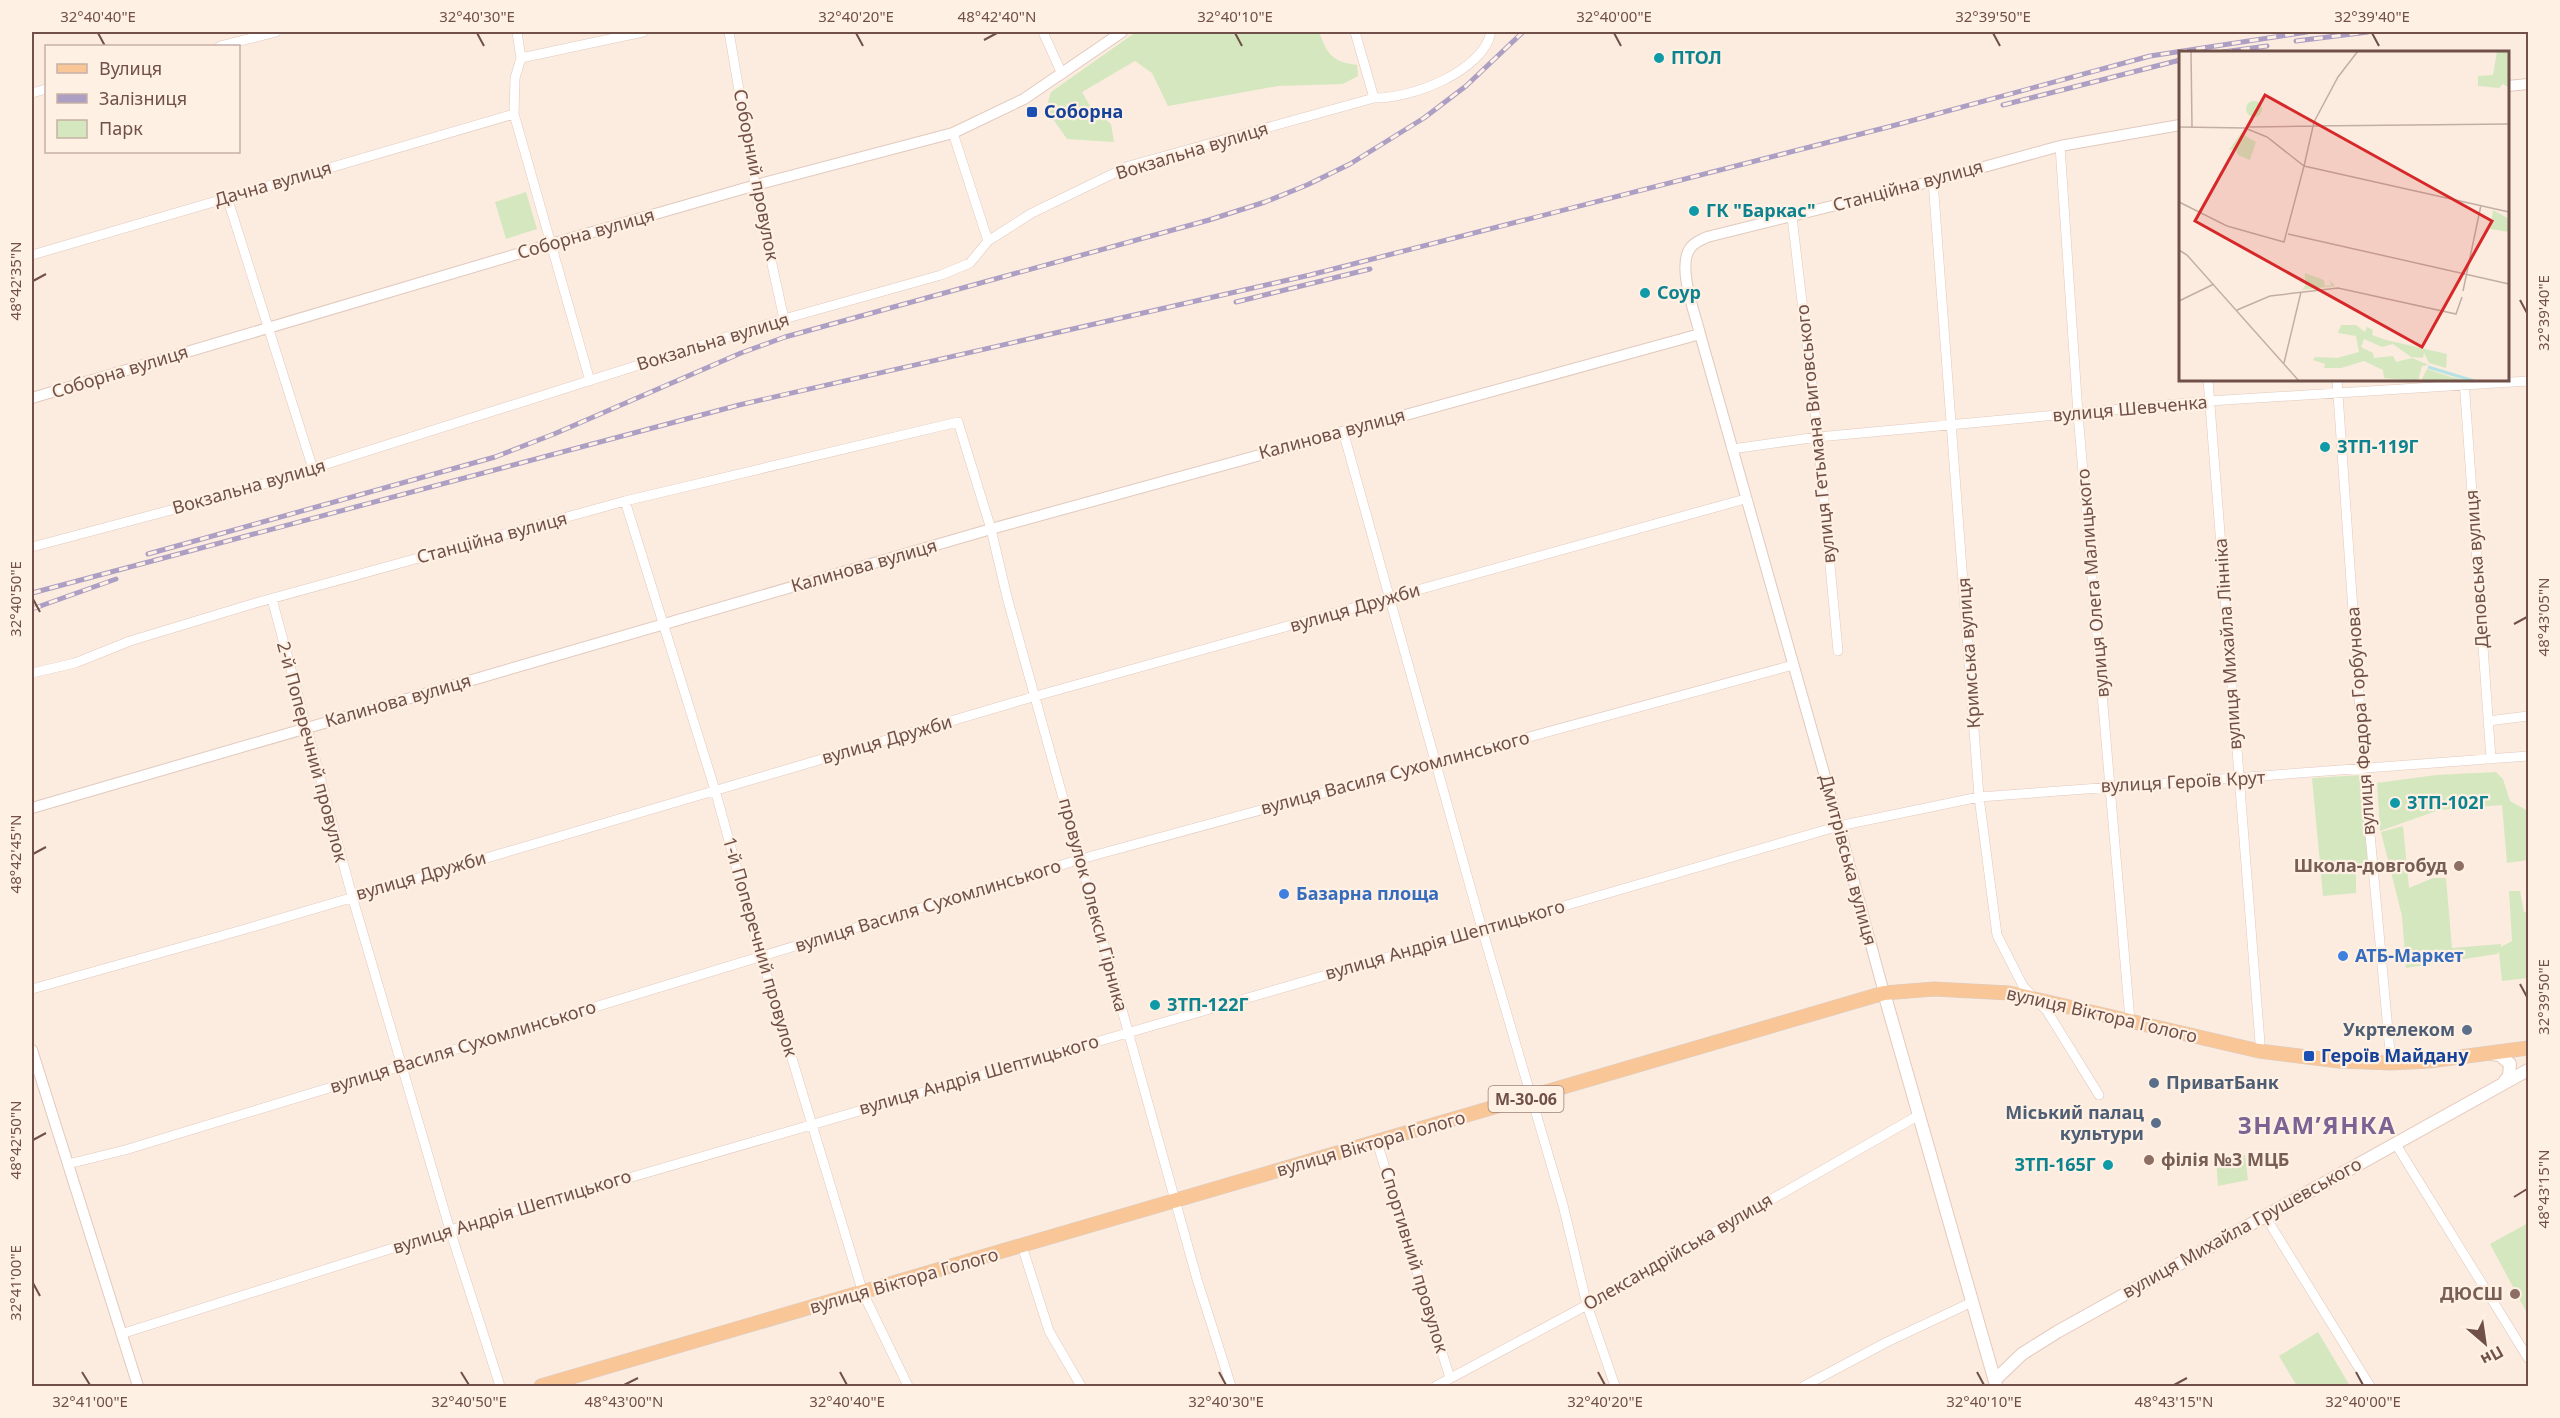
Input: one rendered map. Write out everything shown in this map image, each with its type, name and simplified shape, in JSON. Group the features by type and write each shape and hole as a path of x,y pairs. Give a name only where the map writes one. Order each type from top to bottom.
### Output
{"main road":[{"name":"вулиця Віктора Голого","path":"541,1386 1177,1202 1884,993 1959,989 2033,996 2259,1051 2328,1060 2391,1063 2491,1054 2529,1048"},
{"name":"Дмитрівська вулиця","path":"1884,993 1993,1384"},
{"path":"2491,1054 2500,1055 2510,1064 2509,1076 2503,1083"},
{"name":"вулиця Михайла Грушевського","path":"1993,1384 2022,1354 2057,1332 2529,1070"}],"street":[{"path":"224,45 276,32"},
{"path":"517,32 521,58 515,78 514,114 590,381"},
{"path":"521,58 643,32"},
{"name":"Соборний провулок","path":"729,32 756,185 784,319"},
{"path":"1043,32 1062,74"},
{"name":"Соборна вулиця","path":"32,398 756,185 953,133 1008,108 1122,32"},
{"path":"1355,32 1374,98"},
{"name":"Вокзальна вулиця","path":"32,547 235,493 784,319 941,275 970,263 988,242 1032,213 1129,166 1374,98 1388,98 1430,87 1480,57 1491,32"},
{"path":"2509,86 2529,84"},
{"name":"Дачна вулиця","path":"32,255 514,114"},
{"name":"Станційна вулиця","path":"1700,334 1685,267 1686,255 1691,246 1707,237 1933,181 2060,146 2179,125"},
{"path":"953,133 988,242"},
{"name":"вулиця Олега Малицького","path":"2060,146 2078,414 2130,1020"},
{"name":"Кримська вулиця","path":"1933,181 1979,797 1998,935 2023,986 2047,1011 2099,1095"},
{"path":"227,197 313,469"},
{"name":"вулиця Гетьмана Виговського","path":"1792,217 1818,437 1838,651"},
{"name":"Калинова вулиця","path":"32,808 991,529 1700,334"},
{"name":"Дмитрівська вулиця","path":"1700,334 1884,993"},
{"name":"вулиця Михайла Лінніка","path":"2208,381 2259,1051"},
{"name":"вулиця Федора Горбунова","path":"2337,381 2364,769 2391,1063"},
{"name":"вулиця Шевченка","path":"1732,449 1818,437 2209,401 2338,394 2464,383 2529,381"},
{"name":"Деповська вулиця","path":"2464,383 2491,759"},
{"name":"Станційна вулиця","path":"32,673 75,663 130,641 272,599 626,501 958,423"},
{"name":"провулок Олекси Гірника","path":"958,423 991,529 1127,1032 1197,1279 1231,1386"},
{"path":"1343,431 1482,929 1563,1205 1587,1305 1615,1386"},
{"name":"вулиця Дружби","path":"32,989 1036,696 1745,499"},
{"name":"1-й Поперечний провулок","path":"626,501 715,790 761,956 863,1293 908,1386"},
{"name":"2-й Поперечний провулок","path":"272,599 352,896 450,1230 500,1386"},
{"name":"вулиця Василя Сухомлинського","path":"68,1164 125,1150 1081,859 1793,664"},
{"path":"2488,721 2529,716"},
{"name":"вулиця Героїв Крут","path":"1839,826 1979,797 2529,756"},
{"name":"вулиця Андрія Шептицького","path":"121,1334 450,1230 1839,826"},
{"path":"32,1050 138,1386"},
{"name":"Олександрійська вулиця","path":"1436,1386 1587,1305 1919,1115"},
{"name":"Спортивний провулок","path":"1377,1143 1450,1378"},
{"path":"2396,1143 2529,1358"},
{"path":"2265,1216 2370,1386"},
{"path":"1022,1246 1049,1331 1081,1386"},
{"path":"1804,1386 1887,1342 1972,1302"}],"green space":[{"path":"1136,32 1319,32 1332,56 1357,65 1358,76 1343,84 1278,86 1168,106 1152,73 1135,61 1082,92 1090,106 1111,124 1114,142 1067,139 1046,109 1051,92"},
{"path":"526,192 537,229 506,239 495,202"},
{"path":"2496,772 2503,779 2510,801 2528,811 2528,860 2507,863 2502,805 2439,810 2380,831 2377,783 2436,775"},
{"path":"2362,775 2369,863 2356,872 2356,893 2323,896 2312,778"},
{"path":"2403,826 2409,888 2433,878 2446,878 2452,948 2501,944 2501,947 2512,941 2509,891 2520,891 2524,912 2528,912 2528,978 2502,981 2499,952 2406,968 2402,916 2381,832"},
{"path":"2245,1155 2248,1180 2218,1186 2216,1159"},
{"path":"2528,1223 2528,1315 2490,1244"},
{"path":"2318,1332 2350,1386 2297,1386 2279,1356"}],"railway":[{"path":"148,554 495,457 741,353 785,337 1209,220 1265,202 1350,164 1424,118 1466,86 1523,32"},
{"path":"2183,51 2307,32"},
{"path":"2296,41 2368,32"},
{"path":"2230,51 2267,46"},
{"path":"32,593 739,405 1310,275 1892,126 2150,56 2179,52"},
{"path":"2003,105 2179,60"},
{"path":"1236,302 1370,269"},
{"path":"32,609 116,579"}],"place":[{"name":"ПТОЛ","path":"1659,58"},
{"name":"Соборна","path":"1032,112"},
{"name":"ГК \"Баркас\"","path":"1694,211"},
{"name":"Соур","path":"1645,293"},
{"name":"ЗТП-119Г","path":"2325,447"},
{"name":"ЗТП-102Г","path":"2395,803"},
{"name":"Школа-довгобуд","path":"2459,866"},
{"name":"Базарна площа","path":"1284,894"},
{"name":"АТБ-Маркет","path":"2343,956"},
{"name":"ЗТП-122Г","path":"1155,1005"},
{"name":"Укртелеком","path":"2467,1030"},
{"name":"Героїв Майдану","path":"2309,1056"},
{"name":"ПриватБанк","path":"2154,1083"},
{"name":"Міський палац культури","path":"2156,1123"},
{"name":"філія №3 МЦБ","path":"2149,1160"},
{"name":"ЗТП-165Г","path":"2108,1165"},
{"name":"ДЮСШ","path":"2515,1294"}],"district":[{"name":"ЗНАМ’ЯНКА","path":"2317,1126"}]}
